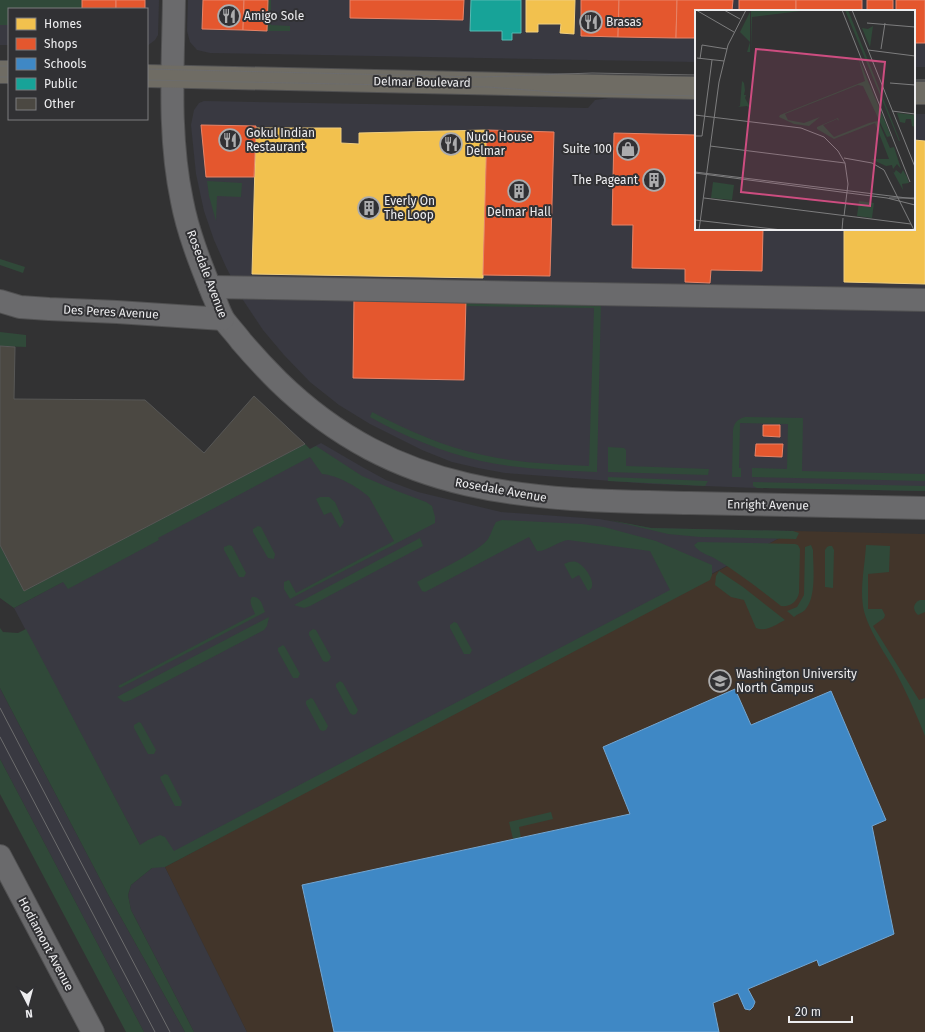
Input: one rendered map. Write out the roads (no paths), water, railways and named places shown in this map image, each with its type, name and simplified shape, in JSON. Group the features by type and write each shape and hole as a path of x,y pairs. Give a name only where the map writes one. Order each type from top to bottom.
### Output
{"main road":[{"name":"Delmar Boulevard","path":"148,76 695,88"},
{"path":"915,92 925,93"}],"street":[{"name":"Rosedale Avenue","path":"174,0 172,116 176,171 182,205 194,245 223,319 265,368 294,396 324,420 343,433 380,454 412,469 478,488 510,494 612,502"},
{"path":"210,287 925,300"},
{"name":"Des Peres Avenue","path":"0,301 20,307 223,319"},
{"name":"Enright Avenue","path":"612,502 925,508"},
{"name":"Hodiamont Avenue","path":"0,856 93,1032"}],"tram line":[{"path":"0,66 8,66"},
{"path":"148,69 480,77 592,73 695,75"},
{"path":"0,77 8,77"},
{"path":"148,80 488,87 566,93 695,96"},
{"path":"915,80 925,80"},
{"path":"915,101 925,101"},
{"path":"0,708 170,1032"},
{"path":"0,737 155,1032"}],"place":[{"name":"Amigo Sole","path":"229,16"},
{"name":"Brasas","path":"591,22"},
{"name":"Gokul Indian Restaurant","path":"230,140"},
{"name":"Nudo House Delmar","path":"451,144"},
{"name":"Suite 100","path":"628,149"},
{"name":"The Pageant","path":"654,180"},
{"name":"Delmar Hall","path":"519,191"},
{"name":"Everly On The Loop","path":"369,208"},
{"name":"Washington University North Campus","path":"720,681"}]}
